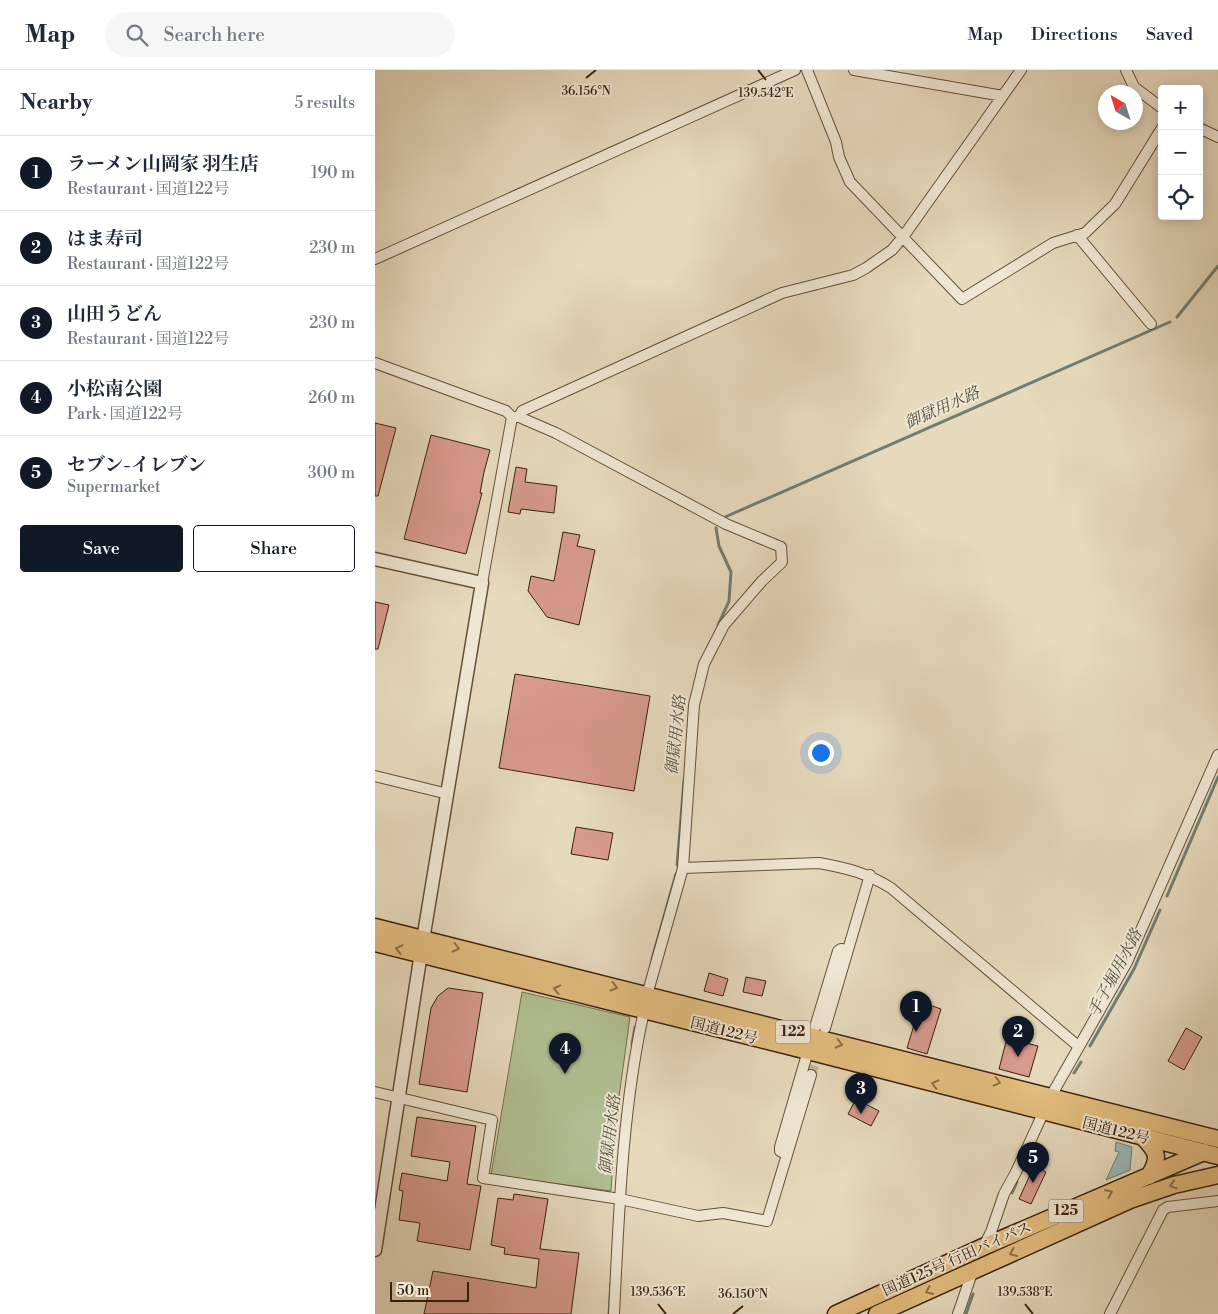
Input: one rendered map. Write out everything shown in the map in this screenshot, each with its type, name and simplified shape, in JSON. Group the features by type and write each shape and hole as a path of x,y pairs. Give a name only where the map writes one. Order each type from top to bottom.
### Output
{"highway":[{"name":"国道122号","path":"375,927 422,947 646,1003 815,1039 1218,1138"},
{"name":"国道122号","path":"375,943 422,947"},
{"name":"国道122号","path":"815,1039 1044,1112 1213,1152"},
{"path":"1142,1136 1157,1156 1155,1167 1149,1176"},
{"name":"国道125号 行田バイパス","path":"836,1314 983,1247 1149,1176 1213,1152"},
{"name":"国道125号 行田バイパス","path":"877,1314 1145,1194 1188,1181 1218,1176"}],"street":[{"path":"375,259 795,70"},
{"path":"807,70 850,182 962,299 1053,243 1085,232 1115,204 1161,130"},
{"path":"854,70 1003,96"},
{"path":"375,1250 422,947 449,794 482,583 515,417 522,411 782,293 853,275 866,268 892,250 903,237 1021,70"},
{"path":"1126,70 1134,87 1158,105"},
{"path":"1203,130 1218,137"},
{"path":"1077,235 1151,324"},
{"path":"375,363 506,411 515,417 556,433 726,524 781,547 782,562 762,581 724,625 704,664 694,705 683,868 646,1003 632,1078 620,1199 614,1314"},
{"path":"375,559 482,583"},
{"path":"958,1314 1004,1194 1051,1096 1124,968 1218,755"},
{"path":"375,776 449,794"},
{"path":"683,868 819,863 840,866 870,876 891,888 917,909 1078,1046"},
{"path":"787,1155 780,1152 780,1147 870,876"},
{"path":"815,1039 838,951 841,949 847,950"},
{"path":"375,1092 493,1120 483,1178 620,1199 698,1216 723,1213 767,1221 811,1075"},
{"path":"1110,1314 1163,1210 1168,1207 1218,1201"}],"green space":[{"path":"522,992 630,1017 615,1126 611,1191 491,1175"}],"water":[{"path":"1116,1142 1132,1147 1130,1170 1106,1180 1119,1152 1115,1151"}],"building":[{"path":"375,423 396,428 378,496 375,496"},
{"path":"431,435 490,450 480,493 482,493 466,554 404,539"},
{"path":"516,467 527,469 525,482 557,486 554,513 521,509 520,514 508,512"},
{"path":"563,532 580,535 577,546 595,550 579,625 547,617 528,591 531,576 554,581"},
{"path":"375,602 389,605 378,649 375,649"},
{"path":"515,674 650,696 634,791 499,768"},
{"path":"576,827 613,833 608,860 571,854"},
{"path":"709,973 728,979 723,996 704,991"},
{"path":"746,977 766,981 762,996 743,992"},
{"path":"448,988 483,993 467,1092 419,1084 431,1008 438,996"},
{"path":"921,1002 941,1009 927,1054 907,1048"},
{"path":"1186,1028 1202,1037 1184,1070 1168,1061"},
{"path":"1007,1038 1038,1046 1029,1077 999,1069"},
{"path":"856,1099 879,1111 871,1126 848,1114"},
{"path":"417,1117 476,1126 467,1184 481,1186 470,1250 417,1241 420,1223 399,1220 403,1191 399,1190 402,1173 447,1181 450,1162 411,1156"},
{"path":"1034,1166 1046,1172 1031,1204 1019,1199"},
{"path":"514,1194 548,1199 540,1249 579,1253 571,1314 424,1314 433,1271 536,1288 539,1259 504,1254 505,1248 491,1245 498,1198 513,1200"}],"waterway":[{"name":"御獄用水路","path":"1177,317 1218,266"},
{"name":"御獄用水路","path":"725,517 1170,322"},
{"name":"御獄用水路","path":"716,528 719,546 731,572 729,601 718,625"},
{"name":"手子堀用水路","path":"1167,896 1218,777"},
{"name":"御獄用水路","path":"677,865 684,781"},
{"name":"御獄用水路","path":"652,959 676,874"},
{"name":"手子堀用水路","path":"1090,1046 1134,969 1160,910"},
{"name":"御獄用水路","path":"632,1044 635,1027"},
{"name":"手子堀用水路","path":"1074,1073 1081,1062"},
{"name":"手子堀用水路","path":"1012,1193 1017,1182"},
{"name":"御獄用水路","path":"609,1314 611,1282"},
{"name":"手子堀用水路","path":"966,1314 973,1294"}],"tunnel":[{"path":"811,1075 819,1049"}],"place":[{"name":"ラーメン山岡家 羽生店","path":"916,1032"},
{"name":"はま寿司","path":"1018,1057"},
{"name":"小松南公園","path":"565,1074"},
{"name":"山田うどん","path":"861,1114"},
{"name":"セブン-イレブン","path":"1033,1183"}]}
